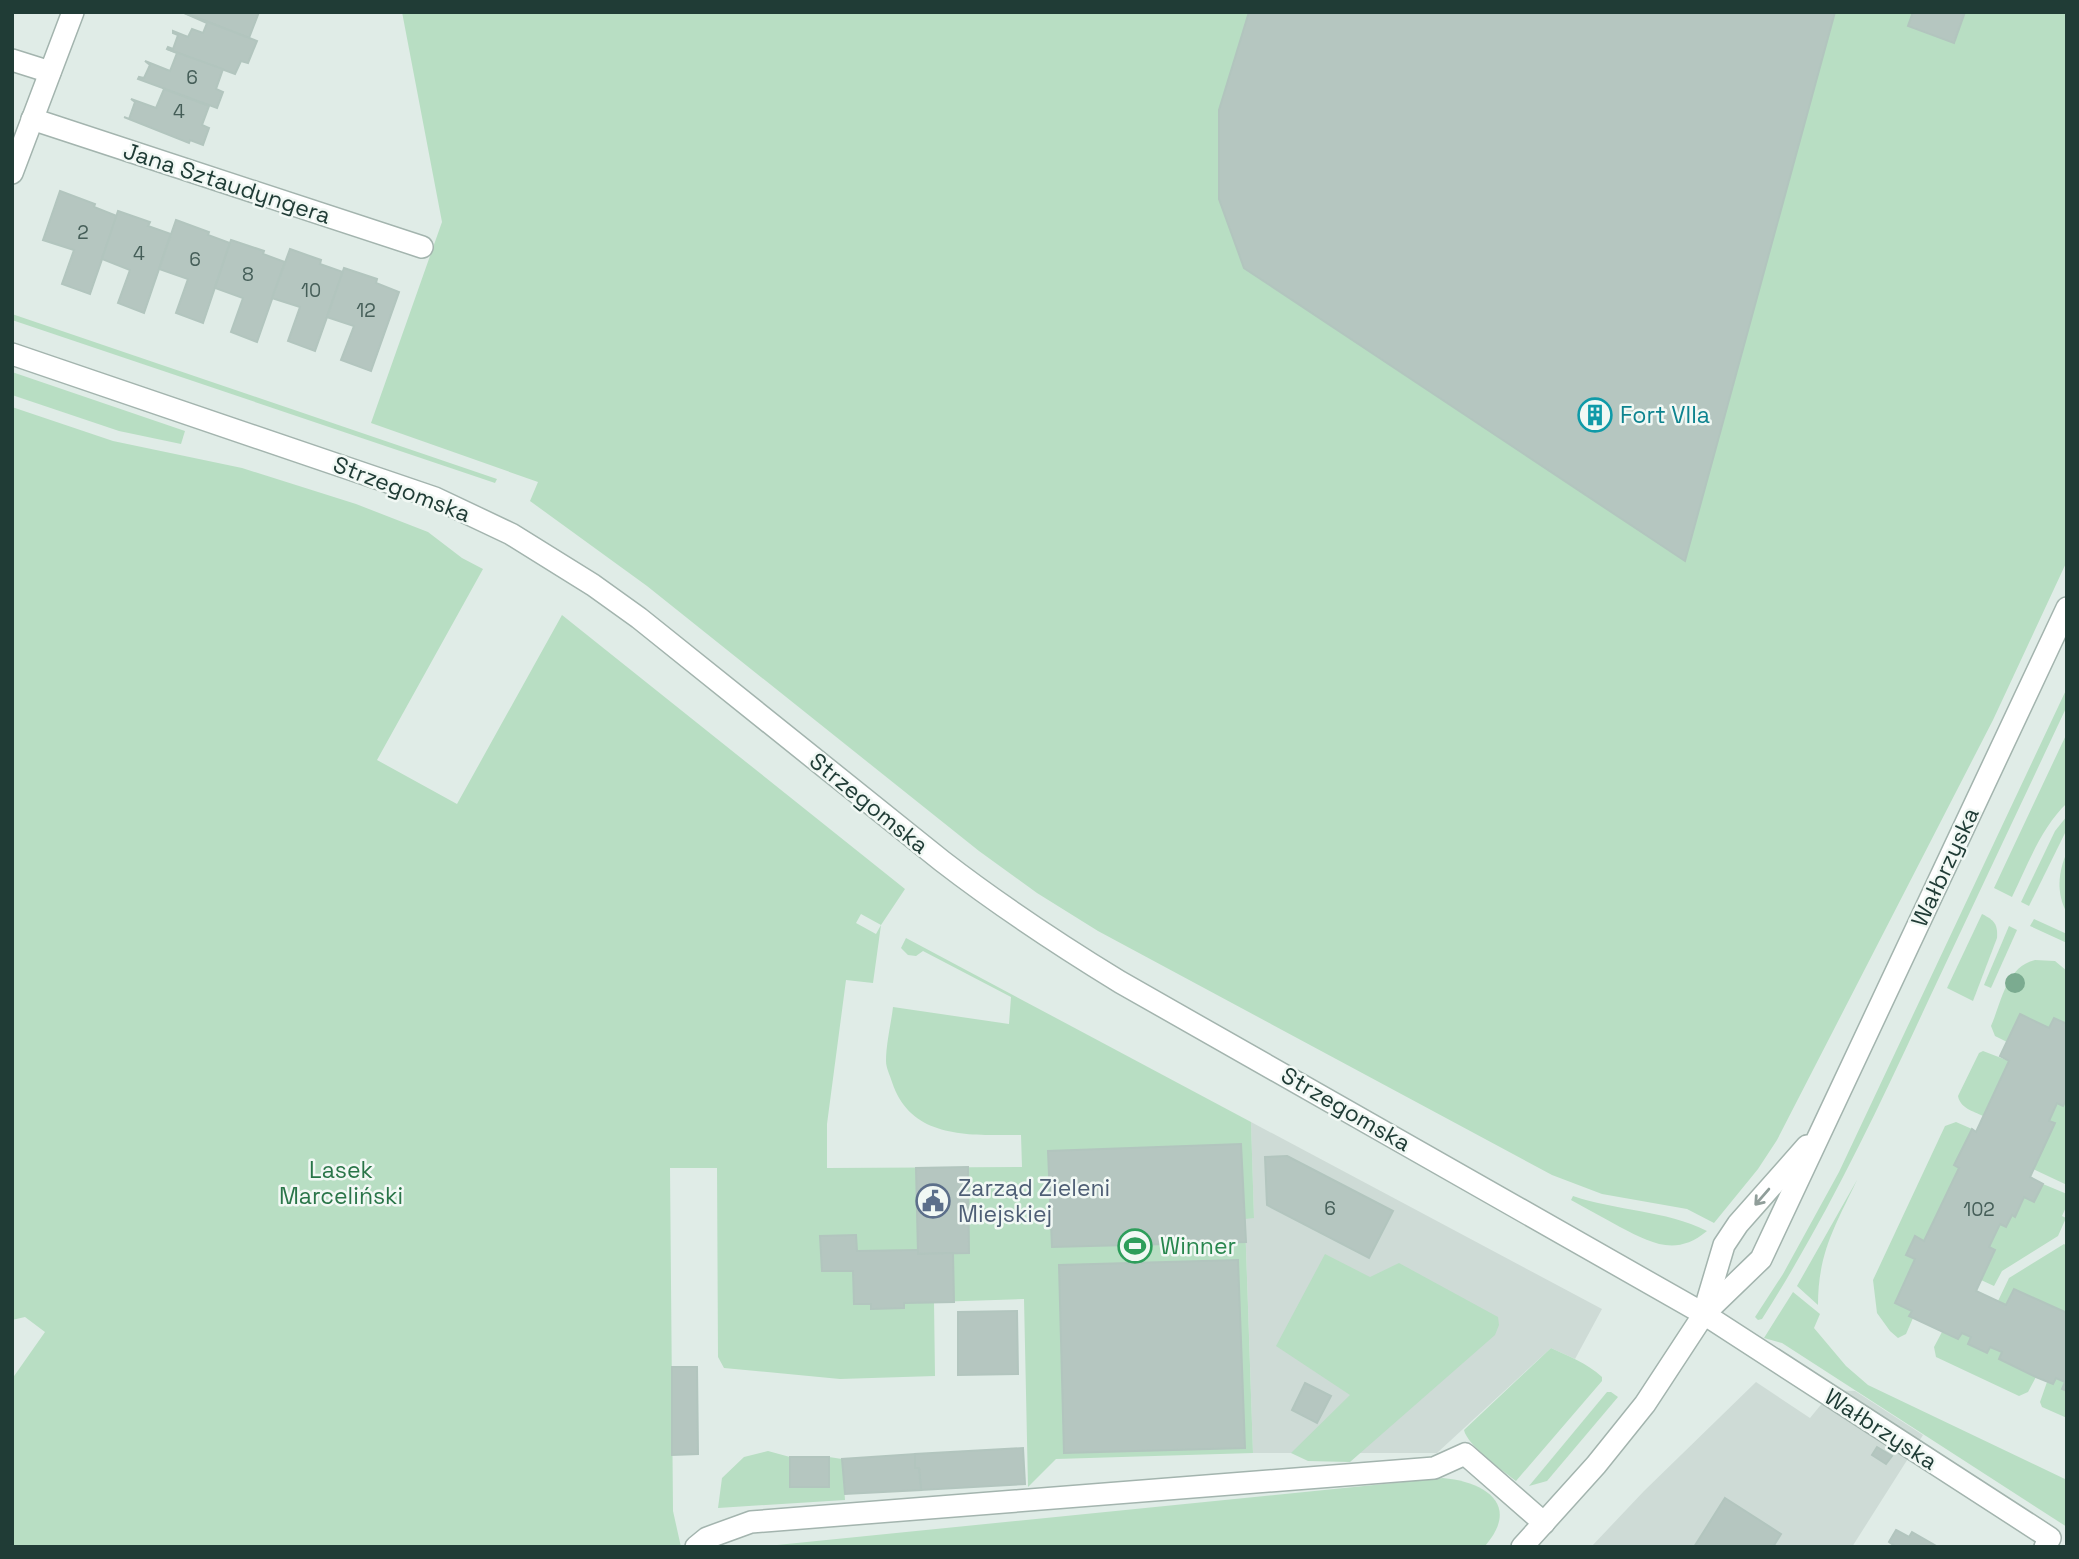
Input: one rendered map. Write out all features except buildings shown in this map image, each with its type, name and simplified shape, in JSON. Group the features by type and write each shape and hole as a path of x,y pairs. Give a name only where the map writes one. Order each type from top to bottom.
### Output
{"street":[{"path":"12,173 73,12"},
{"path":"12,60 50,72"},
{"name":"Jana Sztaudyngera","path":"32,119 422,247"},
{"name":"Strzegomska","path":"12,354 435,498 533,547 639,618 990,899 1053,941 1120,982 1704,1314"},
{"name":"Wałbrzyska","path":"1522,1547 1596,1465 1645,1404 1704,1314 1761,1259 2067,608"},
{"name":"Wałbrzyska","path":"1704,1314 1724,1245 1738,1224 1823,1127"},
{"name":"Wałbrzyska","path":"1704,1314 2048,1543"},
{"path":"696,1547 706,1538 751,1522 1434,1468 1465,1454 1544,1523"}],"shaded area":[{"path":"1251,1122 1602,1309 1575,1359 1551,1348 1437,1453 1253,1453 1245,1218 1254,1218"},
{"path":"1756,1382 1810,1418 1833,1390 1855,1391 1923,1435 1852,1547 1591,1547 1644,1491"}],"green space":[{"path":"402,12 2067,12 2067,561 1993,720 1777,1140 1758,1169 1714,1223 1687,1209 1602,1194 1552,1175 1098,931 1037,893 979,851 647,586 530,501 538,482 371,423 442,222"},
{"path":"12,314 497,479 495,483 12,320"},
{"path":"12,372 185,431 181,444 119,431 12,395"},
{"name":"Lasek Marceliński","path":"12,407 113,441 242,468 356,504 428,532 462,558 483,569 377,760 457,804 562,615 905,889 881,925 873,983 846,980 827,1124 827,1168 1022,1167 1021,1135 963,1134 945,1130 913,1115 901,1101 886,1064 893,1007 1009,1024 1011,997 923,951 916,956 908,955 901,948 906,938 1251,1122 1254,1218 1245,1219 1253,1453 1056,1459 1028,1487 1024,1299 934,1302 935,1376 840,1379 724,1368 718,1357 717,1168 670,1168 673,1511 681,1547 12,1547 12,1379 45,1332 25,1317 12,1320","holes":["861,914 881,925 876,934 856,923"]},
{"path":"2067,688 2067,706 1871,1122 1786,1280 1762,1319 1758,1320 1755,1317 1783,1274 1839,1172"},
{"path":"2067,733 2067,803 2042,835 2012,897 1994,888"},
{"path":"2067,816 2067,829 2029,906 2021,902 2055,831"},
{"path":"2067,852 2067,913 2061,898 2060,883"},
{"path":"1982,914 1994,923 1997,938 1973,1001 1947,988"},
{"path":"2034,919 2067,934 2067,943 2030,926"},
{"path":"2009,926 2017,930 1991,988 1984,985"},
{"path":"2035,960 2055,961 2067,971 2067,1024 2054,1018 2049,1028 2007,1042 1995,1036 1991,1026 2011,977 2025,964"},
{"path":"1983,1051 2009,1061 1983,1116 1964,1106 1958,1096 1979,1053"},
{"path":"2067,1098 2067,1185 2033,1169 2055,1124 2049,1121 2057,1103 2063,1106"},
{"path":"1956,1122 1972,1129 1955,1165 1959,1168 1924,1241 1907,1255 1915,1259 1895,1303 1912,1311 1909,1316 1913,1318 1906,1334 1898,1338 1877,1313 1873,1280 1945,1126"},
{"path":"1857,1180 1829,1240 1821,1270 1818,1305 1797,1286"},
{"path":"2043,1184 2067,1194 2067,1205 2062,1216 2066,1218 2058,1236 2002,1271 1994,1286 1981,1280 1995,1251 1989,1247 2000,1224 2006,1227 2024,1197 2034,1202"},
{"path":"1573,1196 1675,1219 1707,1231 1685,1244 1664,1245 1620,1227 1571,1200"},
{"path":"2064,1244 2067,1246 2067,1313 2014,1289 2006,1305 1998,1301 2009,1278"},
{"path":"1325,1254 1370,1277 1399,1263 1498,1317 1499,1325 1495,1335 1350,1462 1308,1461 1291,1453 1350,1395 1276,1346"},
{"path":"1793,1292 1820,1314 1814,1328 1846,1366 1868,1385 2067,1480 2067,1527 1782,1343 1764,1338"},
{"path":"1942,1332 1958,1339 1962,1333 1971,1337 1968,1344 1986,1353 1990,1347 2002,1352 1999,1359 2036,1377 2028,1392 2019,1396 1936,1357 1934,1347"},
{"path":"1551,1348 1590,1368 1602,1377 1602,1381 1516,1481 1478,1450 1464,1430"},
{"path":"2056,1378 2065,1382 2063,1389 2067,1391 2067,1418 2042,1407 2040,1402 2047,1382 2053,1384"},
{"path":"1607,1392 1618,1397 1547,1481 1529,1486"},
{"path":"768,1451 790,1457 791,1487 829,1487 829,1457 842,1459 845,1500 718,1508 722,1478 744,1457"},
{"path":"1443,1478 1473,1485 1494,1499 1499,1508 1499,1519 1495,1532 1484,1547 757,1547"}],"place":[{"name":"Fort VIIa","path":"1595,415"},
{"name":"Zarząd Zieleni Miejskiej","path":"933,1201"},
{"name":"Winner","path":"1135,1246"}]}
